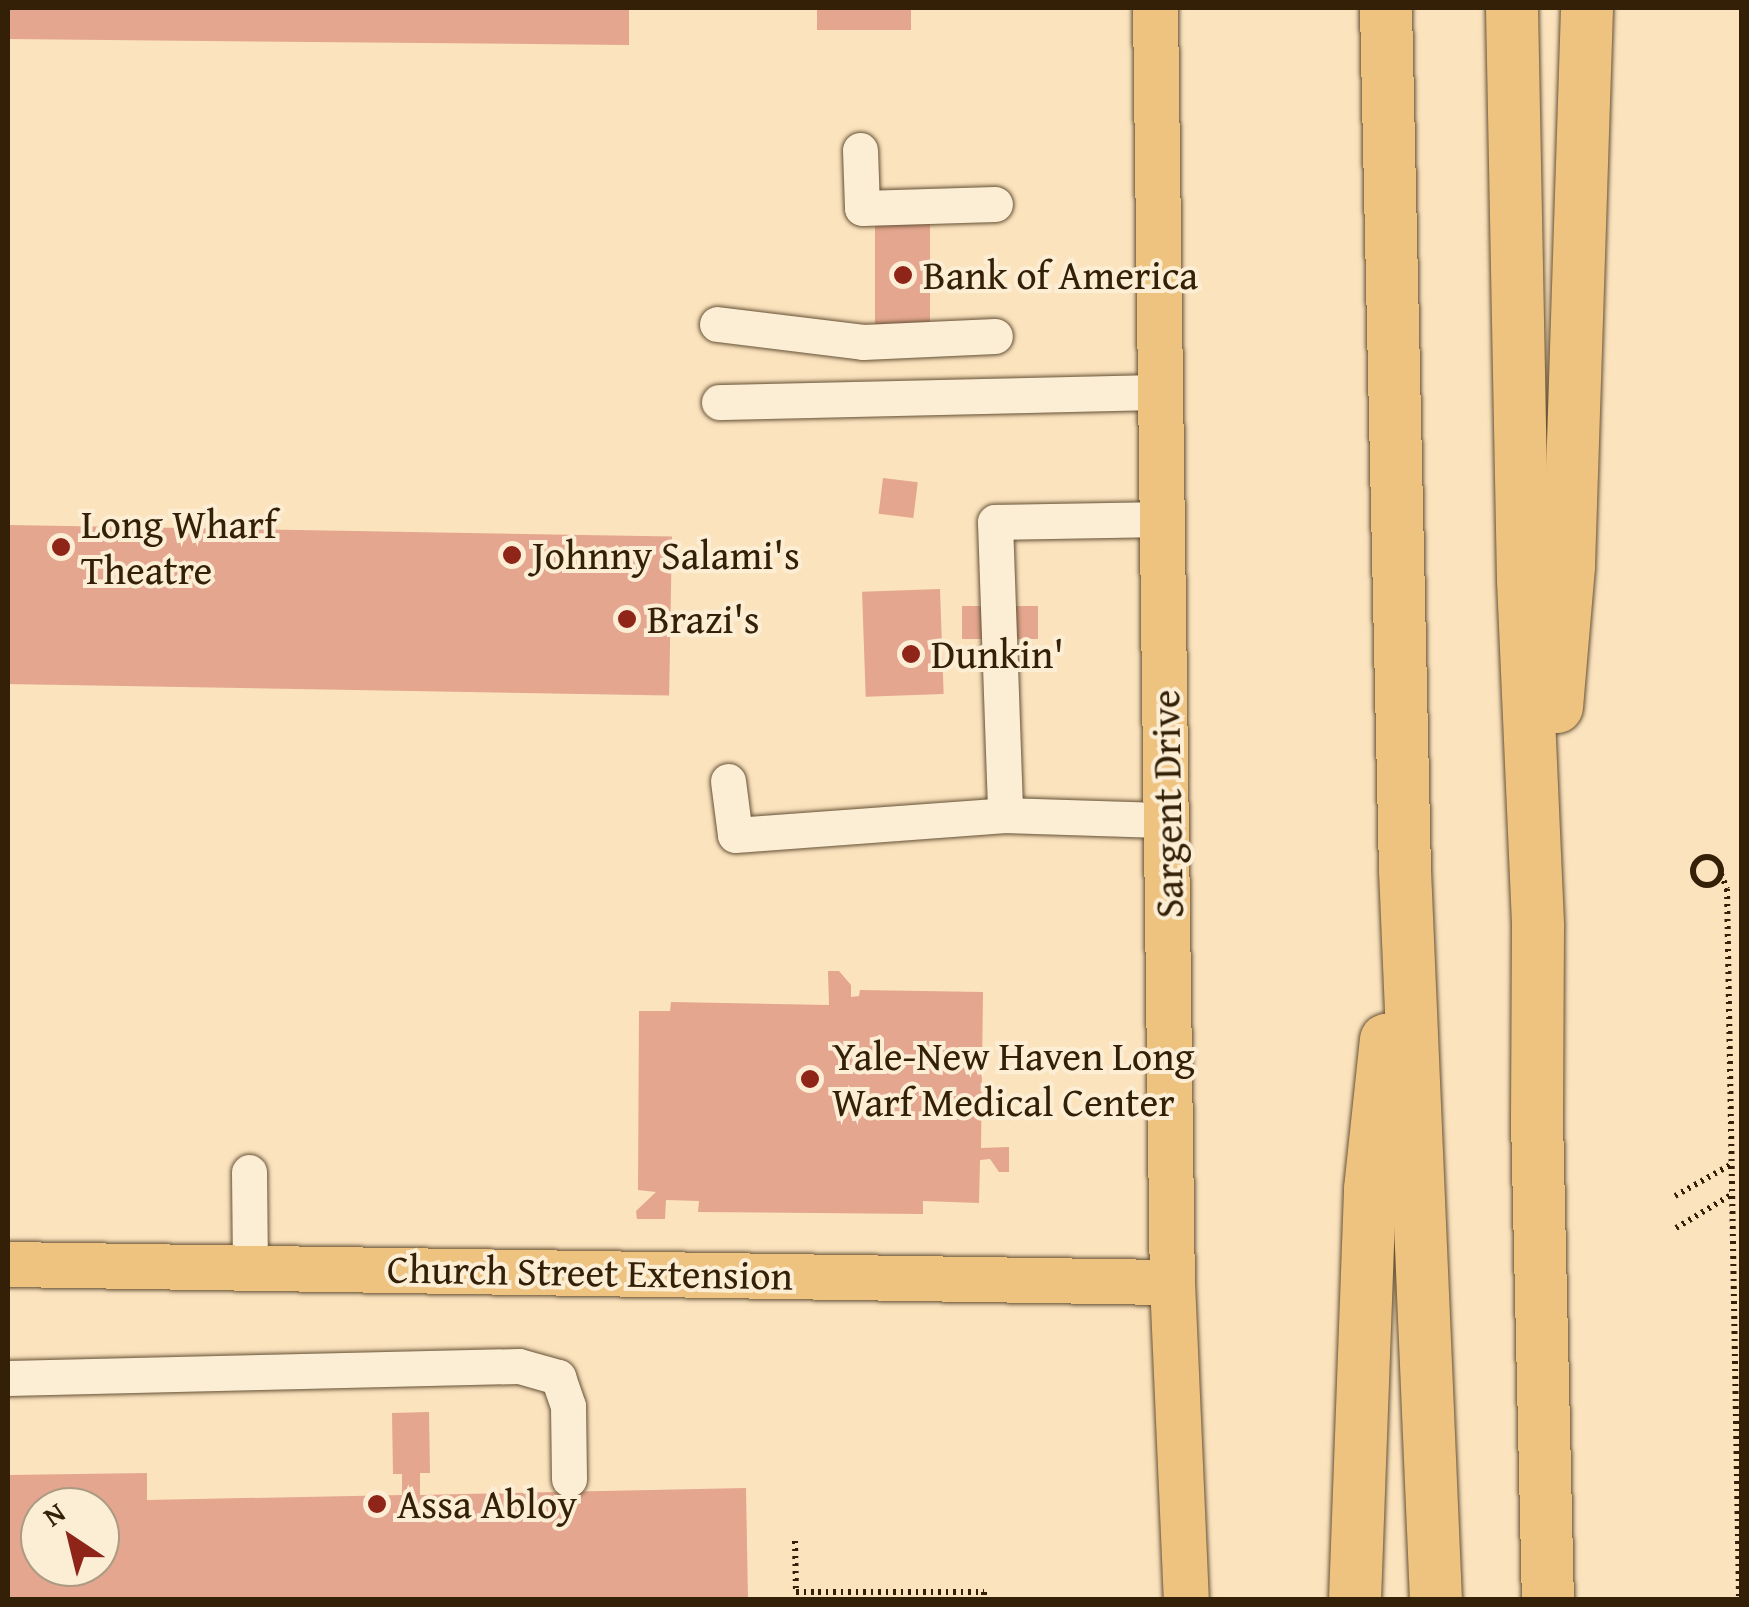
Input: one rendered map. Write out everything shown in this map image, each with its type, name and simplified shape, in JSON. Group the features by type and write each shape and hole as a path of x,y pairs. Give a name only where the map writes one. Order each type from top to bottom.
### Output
{"highway":[{"path":"1386,8 1405,870 1436,1600"},
{"path":"1512,8 1524,580 1538,927 1536,1119 1549,1592"},
{"path":"1538,927 1569,566 1588,8"},
{"path":"1356,1600 1370,1189 1405,870"}],"main road":[{"name":"Sargent Drive","path":"1155,8 1172,1282 1186,1600"},
{"name":"Church Street Extension","path":"8,1264 1172,1282"}],"lane":[{"path":"860,150 862,208 995,204"},
{"path":"717,324 863,342 995,336"},
{"path":"719,402 1161,392"},
{"path":"1005,815 995,522 1163,519"},
{"path":"728,781 735,835 1005,815 1167,820"},
{"path":"248,1172 250,1266"},
{"path":"8,1378 519,1366 558,1377 568,1406 569,1479"}],"path":[{"path":"1721,874 1717,880 1704,884 1693,868 1696,862 1710,857 1716,860 1727,889 1739,1600"},
{"path":"1675,1196 1732,1164"},
{"path":"1732,1176 1742,1175"},
{"path":"1676,1228 1732,1195"},
{"path":"795,1541 796,1592 984,1592 984,1600"}],"building":[{"path":"8,8 629,8 629,45 8,39"},
{"path":"817,8 911,8 911,30 817,30"},
{"name":"Bank of America","path":"875,215 930,215 930,336 875,336"},
{"path":"883,478 918,482 913,518 879,514"},
{"path":"8,525 672,537 669,696 8,684"},
{"path":"940,589 944,694 866,697 862,592"},
{"path":"962,606 1038,606 1038,639 962,639"},
{"name":"Yale-New Haven Long Warf Medical Center","path":"828,971 839,971 851,985 851,997 859,996 860,990 983,992 981,1148 1009,1147 1009,1172 999,1172 990,1159 980,1160 979,1203 923,1201 923,1214 698,1212 699,1201 666,1200 665,1219 637,1219 636,1211 656,1192 638,1190 639,1011 670,1011 671,1002 829,1005"},
{"name":"Assa Abloy","path":"429,1412 430,1473 420,1473 420,1495 746,1488 748,1600 8,1600 8,1475 147,1473 147,1500 402,1495 402,1474 393,1474 392,1413"}],"place":[{"name":"Bank of America","path":"903,275"},
{"name":"Long Wharf Theatre","path":"61,547"},
{"name":"Johnny Salami's","path":"512,555"},
{"name":"Brazi's","path":"627,619"},
{"name":"Dunkin'","path":"911,654"},
{"name":"Yale-New Haven Long Warf Medical Center","path":"810,1079"},
{"name":"Assa Abloy","path":"377,1504"}]}
